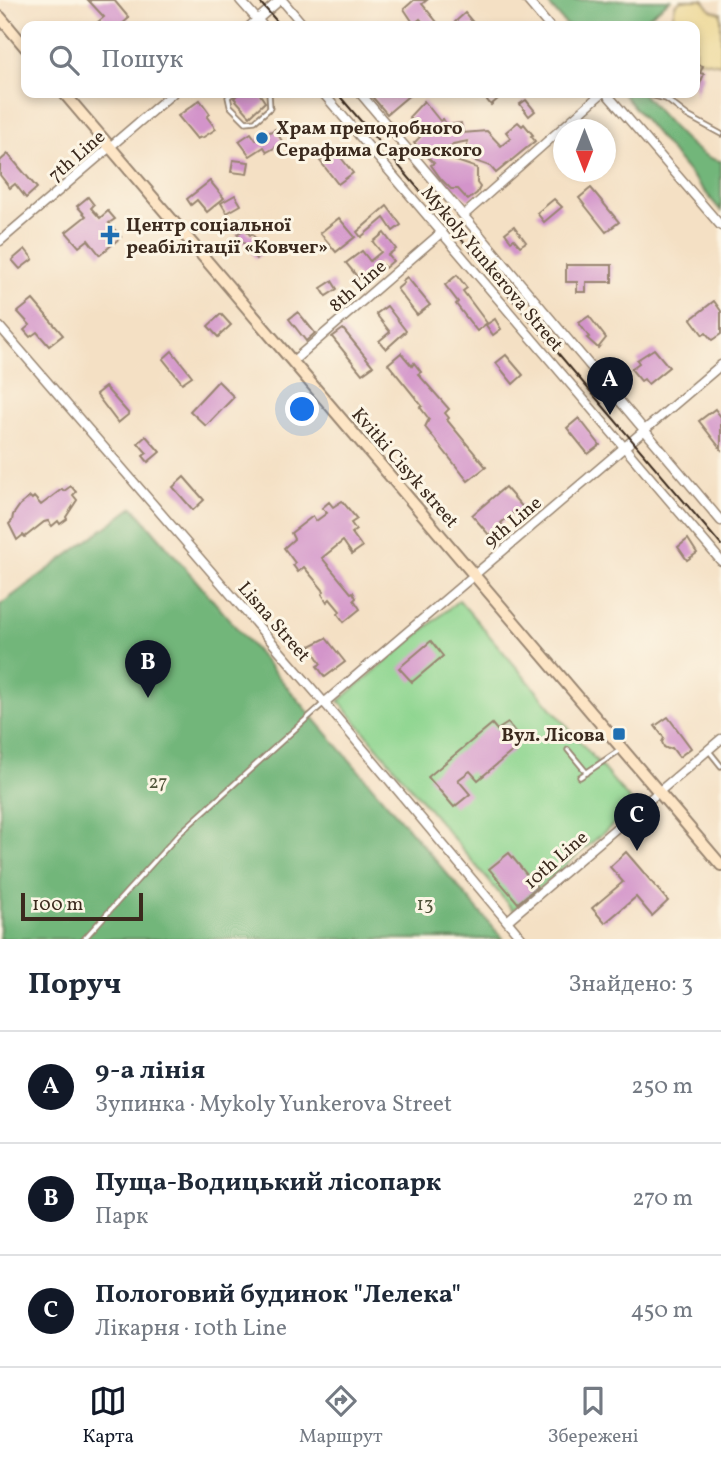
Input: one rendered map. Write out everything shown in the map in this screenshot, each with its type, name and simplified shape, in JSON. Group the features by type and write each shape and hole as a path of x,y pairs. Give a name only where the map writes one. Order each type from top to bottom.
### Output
{"street":[{"path":"240,0 254,21"},
{"path":"259,21 281,0 300,21"},
{"path":"527,0 545,21"},
{"path":"0,17 21,42"},
{"name":"Kvitki Cisyk street","path":"68,98 721,865"},
{"name":"7th Line","path":"0,241 167,98"},
{"name":"Mykoly Yunkerova Street","path":"327,98 721,561"},
{"name":"Mykoly Yunkerova Street","path":"364,98 721,521"},
{"path":"464,215 598,98"},
{"path":"608,98 721,226"},
{"name":"8th Line","path":"293,361 442,232"},
{"name":"Lisna Street","path":"0,327 324,703 522,939"},
{"name":"9th Line","path":"324,703 721,365"},
{"name":"10th Line","path":"507,921 721,740"}],"lane":[{"path":"228,98 230,106 246,122 256,121 270,108 269,98"},
{"path":"662,98 721,134"},
{"path":"84,939 178,834 324,703"},
{"path":"580,777 621,748"},
{"path":"568,750 587,773"},
{"path":"709,751 721,766"}],"green space":[{"path":"545,0 670,0 643,21 563,21"},
{"path":"626,98 646,98 689,144 721,161 721,211"},
{"name":"27","path":"133,507 503,939 0,939 0,605"},
{"path":"459,600 635,806 513,910 339,701"}],"sand":[{"path":"681,0 703,0 711,10 721,13 721,64 700,60 700,21 672,21 675,5"}],"building":[{"path":"88,0 114,0 129,18 126,21 99,21 104,17"},
{"path":"414,0 427,0 422,4 436,21 412,21 404,9"},
{"path":"465,13 472,21 456,21"},
{"path":"234,98 262,98 265,102 250,116"},
{"path":"373,98 406,98 387,114"},
{"path":"485,98 499,98 491,105"},
{"path":"200,100 216,129 197,139 178,116"},
{"path":"526,100 535,111 529,116 520,104"},
{"path":"424,101 440,121 443,119 447,125 461,123 463,133 487,131 501,146 511,138 506,132 518,122 522,126 524,124 535,141 496,173 490,166 475,161 466,150 468,141 453,144 442,156 477,168 477,183 480,187 468,200 458,189 451,189 441,179 431,165 434,163 414,143 420,137 412,127 414,124 409,117"},
{"path":"275,129 283,143 267,152 264,147 250,156 239,141 251,133 256,140"},
{"path":"335,150 353,173 338,184 320,161"},
{"path":"8,154 37,188 26,198 15,184 10,188 0,175 0,161"},
{"path":"233,160 249,162 247,174 231,172"},
{"path":"210,181 224,198 207,212 197,200 191,205 187,199"},
{"path":"591,188 619,222 606,232 579,198"},
{"path":"235,195 241,205 227,213 221,203"},
{"path":"88,197 94,205 91,208 100,218 108,211 115,219 109,223 121,237 100,255 88,240 79,247 66,232 86,216 77,206"},
{"path":"554,199 562,207 544,222 537,213"},
{"path":"387,206 401,225 393,231 384,218 361,237 357,232"},
{"path":"339,218 355,237 336,252 320,233"},
{"path":"514,226 526,242 520,246 514,239 511,241 505,233"},
{"path":"245,229 265,251 256,259 237,234"},
{"path":"384,233 396,249 388,255 393,261 385,268 379,262 359,279 346,263 362,251 370,261 381,252 373,242"},
{"path":"25,249 33,259 20,269 12,260"},
{"path":"566,265 612,265 612,282 586,282 586,292 577,292 577,282 566,282"},
{"path":"457,275 467,288 463,291 487,323 477,331 445,285"},
{"path":"407,277 430,305 417,315 397,289"},
{"path":"332,281 337,289 326,296 321,288"},
{"path":"33,300 63,335 49,346 37,332 30,337 24,330 30,325 18,312"},
{"path":"714,301 721,311 721,334 712,340 706,333 703,335 691,319"},
{"path":"387,306 406,331 386,349 379,341 390,332 376,314"},
{"path":"298,312 315,333 306,341 289,319"},
{"path":"221,314 231,325 218,337 208,326"},
{"path":"589,316 606,338 598,348 587,338 589,337 579,323"},
{"path":"495,319 501,329 493,335 486,325"},
{"path":"343,329 373,366 362,374 332,337"},
{"path":"654,349 669,367 648,384 644,379 641,381 631,369 639,363 637,360"},
{"path":"172,351 192,376 182,383 163,359"},
{"path":"401,353 412,366 414,363 421,372 418,374 449,409 445,413 449,418 447,420 486,467 468,481 425,427 429,419 420,407 422,406 388,364"},
{"path":"506,355 523,375 513,384 496,363"},
{"path":"218,381 234,397 206,426 190,411"},
{"path":"105,387 129,414 118,423 96,394"},
{"path":"715,409 721,417 721,449 699,421"},
{"path":"579,418 600,445 588,454 567,428"},
{"path":"146,436 160,452 148,462 143,456 147,453 138,443"},
{"path":"184,477 204,500 193,510 173,487"},
{"path":"71,486 76,492 73,495 77,500 67,519 52,526 48,521 44,522 17,540 9,524 20,505 34,497 41,505 62,489 64,491"},
{"path":"505,487 526,511 519,518 514,512 501,523 504,527 496,534 494,532 489,535 472,515"},
{"path":"342,501 357,519 351,523 356,530 352,533 362,547 352,554 343,541 322,558 351,593 353,592 356,598 354,600 360,609 344,622 338,614 340,611 330,599 327,602 322,594 324,591 304,567 298,572 284,548 294,539 291,533 313,516 316,521 327,513 322,508 329,502 333,507"},
{"path":"688,539 697,553 687,560 678,547"},
{"path":"326,638 345,662 325,677 317,666 321,664 310,646"},
{"path":"431,641 443,656 412,682 399,668"},
{"path":"668,717 691,748 679,757 672,748 664,747 664,738 655,726"},
{"path":"508,723 516,733 512,736 516,741 512,744 514,750 478,780 470,771 458,780 470,794 454,807 428,777 492,724 497,730"},
{"path":"626,852 668,901 652,916 636,897 605,923 592,908 623,882 610,867"},
{"path":"509,853 537,887 518,903 489,869"}],"tram line":[{"path":"258,0 277,21"},
{"path":"341,98 721,545"}],"place":[{"name":"Храм преподобного Серафима Саровского","path":"262,138"},
{"name":"Центр соціальної реабілітації «Ковчег»","path":"110,235"},
{"name":"9-а лінія","path":"610,415"},
{"name":"Пуща-Водицький лісопарк","path":"148,698"},
{"name":"Вул. Лісова","path":"619,734"},
{"name":"Пологовий будинок \"Лелека\"","path":"637,851"}],"park label":[{"name":"13","path":"425,903"}]}
